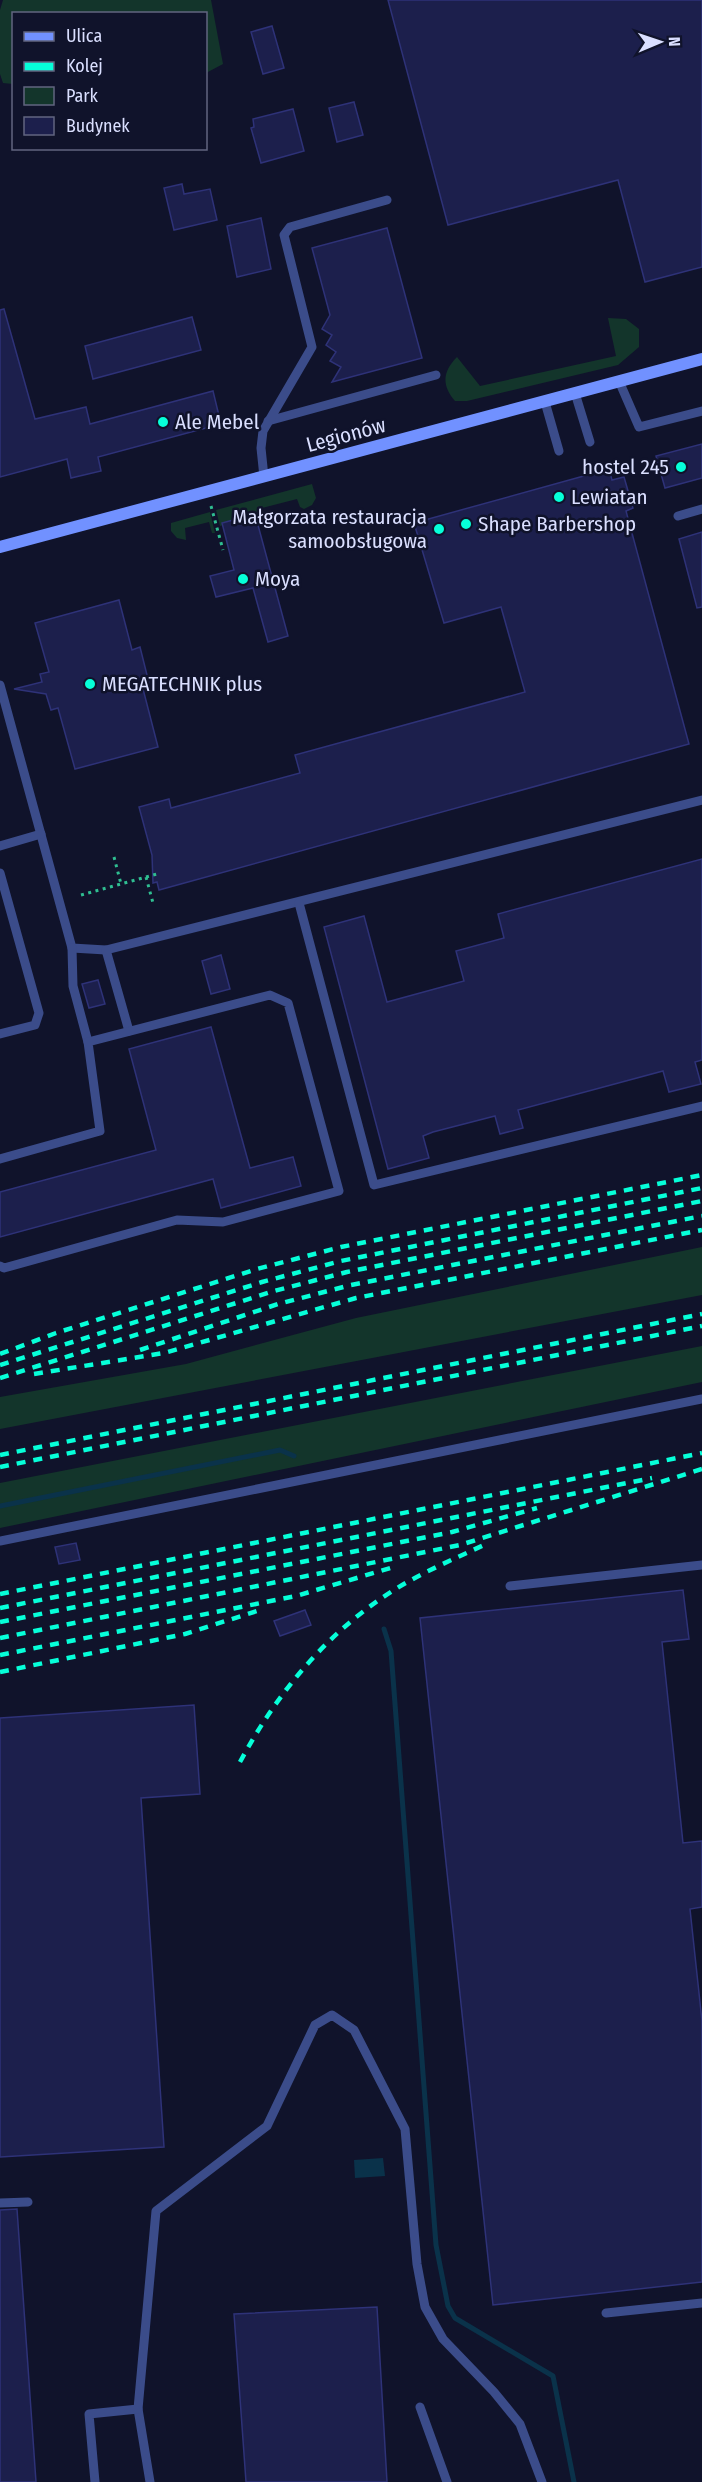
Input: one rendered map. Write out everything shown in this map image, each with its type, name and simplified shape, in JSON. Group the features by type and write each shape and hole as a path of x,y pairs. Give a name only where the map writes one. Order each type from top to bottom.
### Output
{"street":[{"name":"Legionów","path":"0,547 702,359"}],"lane":[{"path":"264,477 262,431 312,347 284,235 290,227 387,200"},
{"path":"268,421 436,375"},
{"path":"619,381 639,427 702,411"},
{"path":"576,393 590,442"},
{"path":"544,402 559,451"},
{"path":"678,516 702,509"},
{"path":"0,685 72,948 73,986 88,1042 100,1131 0,1159"},
{"path":"72,948 106,950 702,800"},
{"path":"0,846 41,834"},
{"path":"0,873 39,1013 35,1025 0,1034"},
{"path":"299,903 374,1185 702,1106"},
{"path":"106,950 129,1031"},
{"path":"0,1266 4,1268 177,1221 223,1221 339,1191 288,1003 270,994 88,1042"},
{"path":"0,1541 702,1399"},
{"path":"510,1586 702,1565"},
{"path":"150,2482 138,2409 156,2211 267,2126 315,2025 332,2015 354,2030 405,2129 417,2264 425,2307 443,2338 494,2392 520,2424 542,2482"},
{"path":"0,2203 28,2202"},
{"path":"606,2313 702,2303"},
{"path":"420,2407 447,2482"},
{"path":"95,2482 89,2414 138,2409"}],"path":[{"path":"211,506 223,550"},
{"path":"114,857 121,884"},
{"path":"81,895 157,874"},
{"path":"146,877 153,903"}],"green space":[{"path":"3,0 211,0 223,64 207,72 207,12 12,12 12,84 3,83 0,74 0,10"},
{"path":"608,318 626,319 639,329 639,347 618,365 467,401 455,401 447,389 445,378 452,362 457,357 480,386 616,356"},
{"path":"312,484 316,498 312,505 304,509 300,507 297,499 262,508 254,516 220,526 216,510"},
{"path":"210,512 215,533 212,533 209,522 185,528 186,540 177,538 171,531 171,523"},
{"path":"702,1247 702,1295 0,1429 0,1397 186,1364 356,1318"},
{"path":"702,1346 702,1382 0,1528 0,1483"}],"water":[{"path":"383,2158 385,2176 355,2178 354,2160"}],"building":[{"path":"388,0 702,0 702,267 645,282 618,180 448,225"},
{"path":"272,26 284,68 263,74 251,32"},
{"path":"354,102 363,135 337,142 329,108"},
{"path":"293,109 304,151 261,163 251,128 254,127 253,119"},
{"path":"182,184 184,194 210,189 217,220 174,230 164,188"},
{"path":"261,218 271,269 237,277 227,226"},
{"path":"387,228 422,358 332,382 341,367 330,361 336,352 326,345 332,335 322,329 330,315 312,248"},
{"path":"4,309 35,419 86,407 90,424 213,391 221,424 98,457 101,471 71,478 67,459 0,477 0,310"},
{"path":"192,317 201,350 93,379 85,346"},
{"name":"hostel 245","path":"702,444 702,478 665,488 656,456"},
{"path":"609,469 612,480 624,477 633,508 626,511 689,744 159,890 157,882 153,883 152,855 139,807 169,799 171,808 300,773 295,755 525,692 501,607 444,623 414,523"},
{"path":"255,514 288,636 268,642 253,588 216,597 210,576 234,570 222,523"},
{"path":"702,532 702,607 697,608 679,539"},
{"name":"MEGATECHNIK plus","path":"119,600 132,650 140,647 149,683 142,685 158,747 75,769 58,708 51,710 46,694 14,689 42,682 40,674 49,672 35,623"},
{"path":"702,859 702,1060 695,1062 701,1084 669,1092 663,1071 518,1110 523,1128 500,1134 495,1116 433,1132 423,1136 429,1158 388,1169 324,927 364,916 387,1002 464,981 456,951 504,938 498,914"},
{"path":"221,955 230,989 211,994 202,961"},
{"path":"98,980 105,1004 89,1008 82,984"},
{"path":"211,1027 250,1168 293,1157 301,1186 221,1208 213,1179 0,1237 0,1192 156,1150 129,1049"},
{"path":"76,1543 80,1560 59,1564 55,1547"},
{"path":"683,1590 689,1639 662,1642 683,1843 702,1841 702,1907 690,1909 702,2021 702,2282 493,2305 420,1618"},
{"path":"305,1610 311,1625 280,1636 274,1621"},
{"path":"194,1705 200,1794 141,1798 164,2147 0,2157 0,1718"},
{"path":"17,2209 36,2482 0,2482 0,2210"},
{"path":"377,2307 387,2482 246,2482 234,2314"}],"waterway":[{"path":"0,1506 280,1450 294,1456"},
{"path":"384,1629 391,1651 436,2245 448,2306 455,2318 553,2376 574,2482"}],"railway":[{"path":"0,1354 56,1333 257,1269 341,1247 702,1175"},
{"path":"0,1365 262,1282 341,1261 702,1188"},
{"path":"0,1378 274,1291 347,1272 702,1201"},
{"path":"140,1350 278,1304 351,1285 702,1216"},
{"path":"34,1374 164,1353 356,1298 702,1230"},
{"path":"0,1455 702,1314"},
{"path":"0,1467 702,1326"},
{"path":"0,1594 702,1453"},
{"path":"0,1638 460,1545 702,1469"},
{"path":"0,1608 652,1478"},
{"path":"0,1622 452,1532 537,1508"},
{"path":"240,1762 287,1688 347,1625 405,1583 484,1545"},
{"path":"0,1655 296,1596 397,1566"},
{"path":"0,1672 185,1634 260,1610"}],"place":[{"name":"Ale Mebel","path":"163,422"},
{"name":"hostel 245","path":"681,467"},
{"name":"Lewiatan","path":"559,497"},
{"name":"Shape Barbershop","path":"466,524"},
{"name":"Małgorzata restauracja samoobsługowa","path":"439,529"},
{"name":"Moya","path":"243,579"},
{"name":"MEGATECHNIK plus","path":"90,684"}]}
